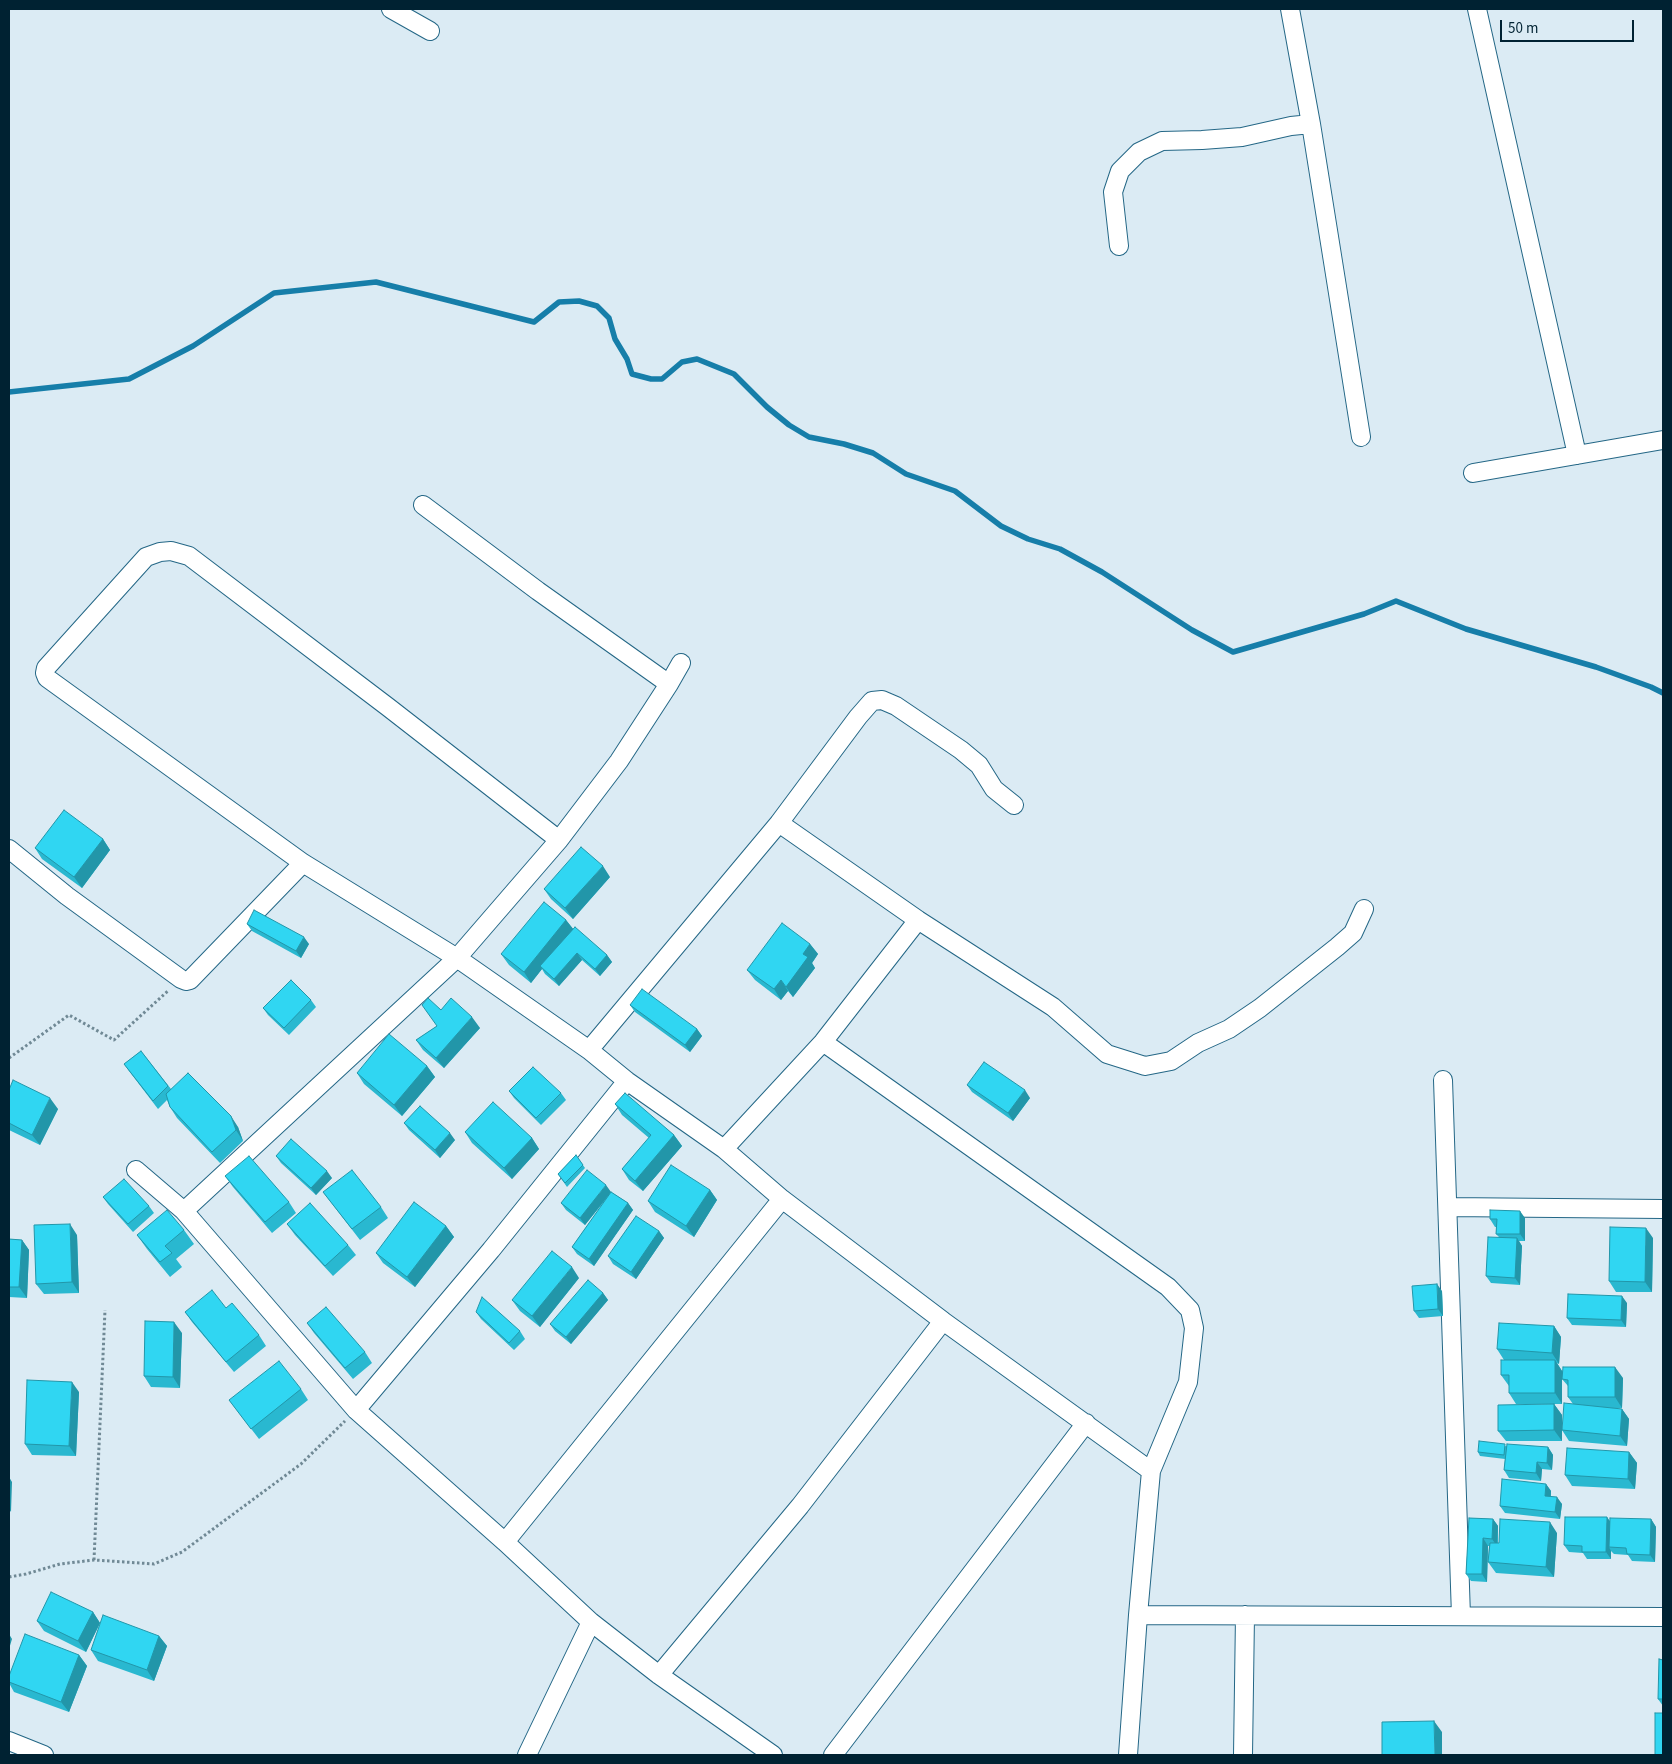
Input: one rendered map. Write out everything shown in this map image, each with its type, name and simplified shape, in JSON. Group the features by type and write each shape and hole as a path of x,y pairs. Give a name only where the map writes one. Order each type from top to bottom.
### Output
{"street":[{"path":"391,9 430,31"},
{"path":"1290,9 1311,124 1361,437"},
{"path":"1477,9 1578,455"},
{"path":"1119,246 1113,192 1120,171 1139,152 1162,141 1242,136 1290,126 1311,124"},
{"path":"1473,472 1663,440"},
{"path":"423,505 538,591 670,684"},
{"path":"559,840 189,556 171,551 160,552 146,557 46,668 47,678 303,863 457,958 590,1050 627,1081 724,1149 782,1200 943,1321 1151,1471"},
{"path":"184,1211 457,958 559,840 619,761 670,684 681,663"},
{"path":"590,1050 779,823 872,701 882,700 896,706 979,764 994,789 1014,805"},
{"path":"779,823 918,920 1053,1007 1107,1054 1145,1066 1171,1061 1198,1043 1229,1029 1260,1008 1353,933 1364,909"},
{"path":"9,849 67,896 181,979 190,980 303,863"},
{"path":"724,1149 823,1042 918,920"},
{"path":"823,1042 1168,1287 1190,1310 1194,1328 1188,1382 1151,1471 1128,1755"},
{"path":"1444,1080 1461,1616"},
{"path":"356,1410 492,1250 627,1081"},
{"path":"136,1170 184,1211 356,1410 505,1542 591,1622 659,1675 773,1755"},
{"path":"505,1542 782,1200"},
{"path":"1448,1207 1663,1210"},
{"path":"659,1675 800,1506 943,1321"},
{"path":"833,1755 1086,1423"},
{"path":"1138,1615 1663,1617"},
{"path":"1243,1755 1245,1615"},
{"path":"526,1755 591,1622"},
{"path":"9,1741 44,1755"}],"path":[{"path":"9,1058 69,1015 114,1040 181,979"},
{"path":"94,1560 105,1310"},
{"path":"9,1577 60,1564 94,1560 154,1564 182,1552 300,1464 356,1410"}],"building":[{"path":"64,810 103,839 74,877 35,848"},
{"path":"581,847 603,866 565,908 544,889"},
{"path":"544,902 566,920 524,972 501,954"},
{"path":"254,910 304,937 296,951 247,924"},
{"path":"782,923 810,944 803,954 808,957 786,987 781,980 774,989 747,970"},
{"path":"575,927 607,955 595,969 577,953 554,979 540,966"},
{"path":"291,980 311,1000 284,1028 263,1008"},
{"path":"642,989 697,1029 685,1045 630,1005"},
{"path":"428,998 441,1010 451,998 472,1017 436,1058 416,1040 437,1026 422,1005"},
{"path":"389,1034 427,1066 394,1105 357,1073"},
{"path":"141,1051 168,1086 153,1101 124,1064"},
{"path":"984,1062 1025,1090 1008,1113 967,1085"},
{"path":"533,1067 561,1093 536,1118 509,1091"},
{"path":"188,1073 231,1116 236,1130 212,1152 170,1107 166,1094"},
{"path":"13,1080 50,1098 32,1135 9,1123 9,1090"},
{"path":"625,1093 674,1135 635,1181 622,1169 651,1135 615,1104"},
{"path":"493,1102 532,1138 504,1168 465,1132"},
{"path":"420,1106 450,1133 435,1150 404,1123"},
{"path":"291,1139 327,1171 311,1188 276,1156"},
{"path":"576,1155 583,1165 565,1183 558,1174"},
{"path":"249,1156 289,1202 265,1222 225,1176"},
{"path":"671,1165 710,1190 686,1226 648,1201"},
{"path":"352,1170 381,1207 352,1229 323,1192"},
{"path":"587,1170 606,1185 580,1218 561,1203"},
{"path":"124,1179 149,1206 128,1224 103,1197"},
{"path":"611,1192 628,1203 589,1259 572,1247"},
{"path":"414,1202 446,1226 407,1277 376,1253"},
{"path":"310,1203 348,1245 325,1266 287,1224"},
{"path":"167,1210 184,1230 165,1246 172,1253 160,1262 137,1235"},
{"path":"1490,1210 1520,1211 1520,1234 1496,1234 1497,1219 1490,1219"},
{"path":"636,1216 659,1231 631,1272 608,1256"},
{"path":"70,1224 72,1282 36,1284 34,1225"},
{"path":"1610,1227 1646,1228 1645,1282 1609,1281"},
{"path":"1488,1237 1517,1238 1515,1278 1486,1276"},
{"path":"9,1239 22,1240 19,1287 9,1287"},
{"path":"552,1251 572,1267 532,1316 512,1300"},
{"path":"588,1280 603,1293 566,1337 550,1324"},
{"path":"1437,1284 1438,1309 1414,1311 1412,1286"},
{"path":"212,1290 226,1308 232,1303 259,1335 226,1362 185,1312"},
{"path":"1568,1294 1622,1296 1621,1320 1567,1318"},
{"path":"482,1297 520,1331 509,1343 476,1312"},
{"path":"326,1307 365,1352 345,1368 307,1323"},
{"path":"145,1321 174,1322 173,1377 144,1376"},
{"path":"1499,1323 1554,1326 1552,1353 1497,1349"},
{"path":"1501,1360 1555,1360 1555,1393 1509,1393 1509,1375 1501,1375"},
{"path":"279,1361 301,1389 251,1429 229,1400"},
{"path":"1563,1367 1615,1367 1615,1397 1568,1397 1568,1380 1562,1379"},
{"path":"27,1380 72,1382 69,1446 25,1444"},
{"path":"1564,1403 1622,1409 1620,1436 1562,1430"},
{"path":"1554,1404 1554,1430 1498,1431 1498,1405"},
{"path":"1479,1441 1505,1444 1504,1455 1478,1452"},
{"path":"1507,1444 1548,1447 1547,1463 1537,1462 1536,1473 1504,1470"},
{"path":"1567,1448 1629,1452 1628,1479 1565,1475"},
{"path":"1502,1479 1546,1484 1545,1496 1557,1497 1555,1512 1500,1506"},
{"path":"1565,1517 1607,1517 1606,1552 1582,1552 1582,1546 1564,1545"},
{"path":"1469,1518 1493,1519 1492,1539 1483,1538 1482,1574 1466,1574"},
{"path":"1610,1518 1651,1519 1650,1555 1627,1554 1626,1548 1609,1547"},
{"path":"1500,1519 1550,1522 1546,1567 1488,1562 1490,1543 1499,1543"},
{"path":"51,1592 93,1612 78,1641 37,1621"},
{"path":"103,1615 159,1636 147,1670 91,1650"},
{"path":"25,1634 79,1655 61,1702 9,1682 9,1676"},
{"path":"1659,1659 1663,1660 1663,1699 1658,1699"},
{"path":"1655,1713 1663,1713 1663,1755 1655,1755"},
{"path":"1434,1721 1435,1755 1382,1755 1382,1722"}],"waterway":[{"path":"9,392 129,379 193,346 274,293 376,282 534,322 559,302 579,301 597,306 609,318 615,339 627,359 632,374 651,379 662,379 682,362 697,359 734,374 767,407 789,425 809,437 844,444 873,453 906,474 955,491 1001,526 1028,539 1060,549 1102,572 1192,630 1233,652 1364,614 1396,601 1466,629 1596,667 1663,693"}]}
